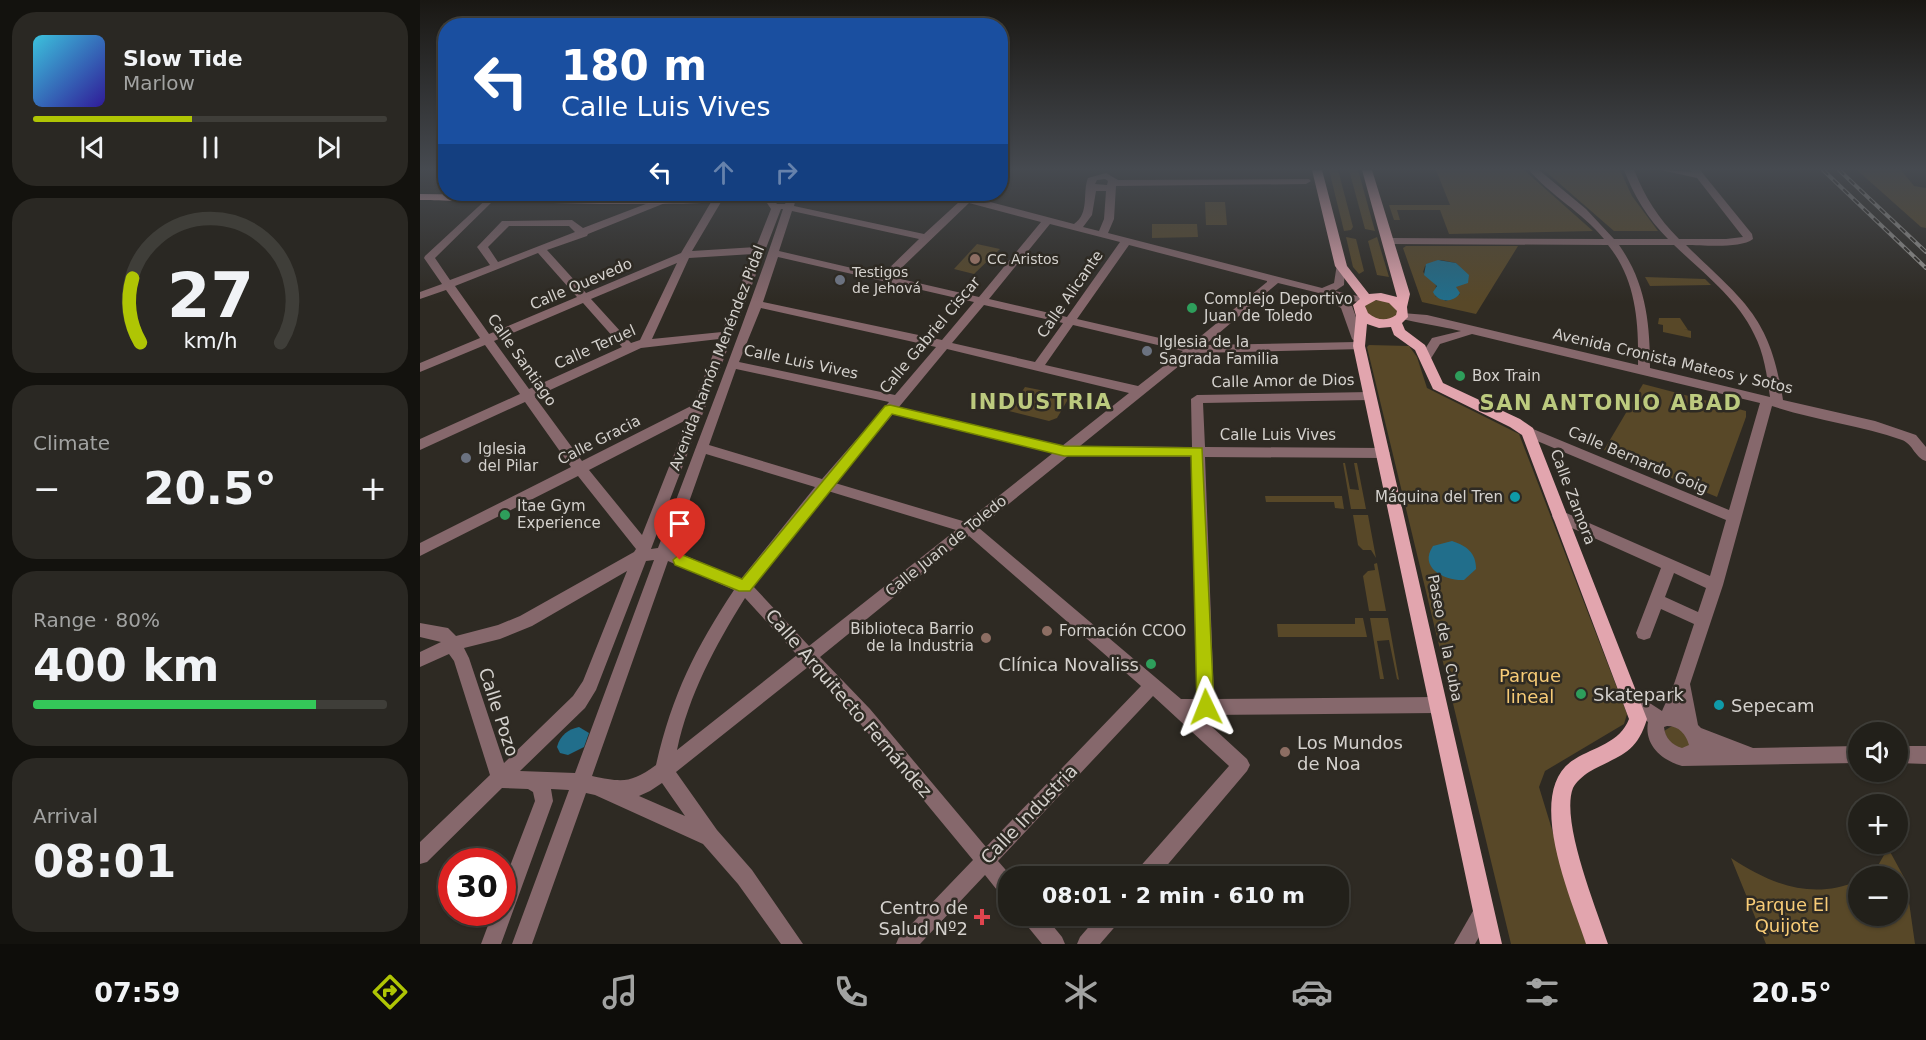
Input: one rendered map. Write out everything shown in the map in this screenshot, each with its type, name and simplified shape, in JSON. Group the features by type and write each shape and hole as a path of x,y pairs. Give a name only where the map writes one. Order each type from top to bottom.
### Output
{"main road":[{"path":"1328,214 1341,266 1362,305 1381,324 1399,315"},
{"path":"1381,214 1404,294 1399,315 1399,332 1420,348 1438,386 1515,423 1528,432"},
{"path":"1362,305 1382,297 1399,315"},
{"name":"Paseo de la Cuba","path":"1362,305 1359,343 1491,944"},
{"name":"Calle Zamora","path":"1528,432 1638,719 1632,737 1571,774 1563,787 1561,800 1563,833 1597,944"}],"street":[{"name":"Calle Santiago","path":"473,214 425,258 449,285 580,469 643,552"},
{"path":"420,296 631,214"},
{"path":"645,341 707,214"},
{"name":"Avenida Ramón Menéndez Pidal","path":"594,786 592,750 732,364 757,304 775,214"},
{"name":"Avenida Ramón Menéndez Pidal","path":"420,855 579,702 590,686 725,335 786,214"},
{"path":"813,214 927,238"},
{"path":"885,278 952,214"},
{"path":"1025,214 1272,278 1362,305"},
{"path":"1076,227 1084,222 1088,214"},
{"path":"1103,234 1110,214"},
{"path":"1586,214 1621,254 1640,294 1645,331 1644,371"},
{"path":"1655,214 1676,240 1734,297 1755,324 1772,362 1772,402 1682,684 1664,719 1656,723 1656,738 1675,756 1848,755"},
{"path":"1389,241 1676,240 1742,242 1748,236 1731,214"},
{"name":"Calle Gabriel Ciscar","path":"664,770 671,729 685,691 707,645 744,587 1048,220"},
{"path":"497,267 482,247 506,223 572,223 583,234"},
{"name":"Calle Alicante","path":"1038,366 1127,240"},
{"path":"541,250 629,348"},
{"name":"Calle Quevedo","path":"420,368 686,255 767,252 1192,349 1359,343"},
{"path":"1319,291 1328,291 1339,285 1341,266"},
{"name":"Calle Juan de Toledo","path":"594,786 633,789 644,785 1265,291 1273,283 1272,278"},
{"name":"Paseo de la Cuba","path":"1319,291 1346,306 1359,343"},
{"path":"757,304 1140,391"},
{"name":"Avenida Cronista Mateos y Sotos","path":"1399,315 1427,319 1644,371 1911,438 1926,456"},
{"path":"1426,357 1436,341 1456,334 1474,333 1501,338"},
{"name":"Calle Teruel","path":"420,445 645,341 725,335"},
{"name":"Calle Luis Vives","path":"732,364 1064,451 1383,453"},
{"name":"Calle Amor de Dios","path":"1198,451 1197,399 1370,396"},
{"name":"Calle Gracia","path":"420,550 698,408"},
{"name":"Calle Bernardo Goig","path":"1528,432 1735,518"},
{"path":"702,448 969,528 1153,685 1241,765 1154,866"},
{"path":"1198,451 1206,707"},
{"path":"1559,516 1715,585"},
{"path":"420,660 457,651 493,633 532,618 643,552 664,554"},
{"name":"Calle Arquitecto Fernández","path":"664,554 744,587 864,715 998,876"},
{"path":"1644,633 1668,569"},
{"path":"1658,600 1703,621"},
{"path":"428,632 493,633"},
{"path":"428,632 448,638 457,651"},
{"name":"Calle Pozo","path":"457,651 500,779"},
{"path":"1682,684 1698,749 1687,757"},
{"name":"Calle Industria","path":"906,944 1153,685"},
{"path":"1631,699 1644,710 1664,719 1675,719 1693,731 1755,757"},
{"path":"491,944 544,801 541,786 529,771 528,765 535,751 579,702"},
{"path":"1178,707 1437,705"},
{"path":"1908,755 1926,755"},
{"path":"664,770 710,837 745,877 793,944"},
{"path":"500,779 534,779 594,786 710,837"},
{"path":"522,944 572,811 594,786"},
{"path":"1464,944 1484,911"},
{"path":"1040,926 1055,944"},
{"path":"1087,944 1103,926"}],"green space":[{"path":"1206,214 1226,214 1227,225 1206,225"},
{"path":"1340,214 1350,214 1353,227 1351,230 1344,231"},
{"path":"1361,214 1370,214 1375,231 1365,229"},
{"path":"1392,214 1398,214 1400,220 1394,220"},
{"path":"1442,214 1574,214 1593,231 1449,234"},
{"path":"1595,214 1645,214 1658,231 1614,231"},
{"path":"1906,214 1926,214 1926,228 1921,227"},
{"path":"1152,224 1197,224 1198,237 1152,238"},
{"path":"1346,237 1356,239 1364,271 1359,274 1353,267"},
{"path":"1377,237 1389,277 1377,275 1368,241"},
{"path":"977,244 1000,249 974,274 954,269"},
{"path":"1406,246 1518,246 1476,314 1422,302 1403,248","holes":["1441,260 1456,263 1459,266 1455,287 1460,294 1446,301 1435,296 1436,285 1423,272 1425,266"]},
{"path":"1645,277 1705,279 1711,285 1650,286"},
{"path":"1372,300 1388,301 1398,310 1398,316 1385,322 1366,315 1365,305"},
{"path":"1659,318 1680,318 1688,330 1683,329 1691,331 1691,338 1663,332 1663,325 1658,324"},
{"name":"Parque lineal","path":"1369,345 1409,346 1417,357 1427,388 1519,434 1627,714 1624,724 1545,771 1539,787 1587,944 1511,944 1367,347"},
{"path":"1643,384 1746,411 1746,417 1717,497 1604,450"},
{"path":"1025,387 1070,396 1057,418 1049,421 1009,411"},
{"path":"1343,463 1345,463 1350,489 1359,490 1354,463 1357,463 1366,509 1351,509"},
{"path":"1265,496 1342,496 1344,509 1335,508 1334,502 1266,502"},
{"path":"1353,515 1368,515 1376,558 1371,550 1363,550 1358,545"},
{"path":"1377,563 1386,611 1369,611 1363,576 1368,571 1375,570 1374,564"},
{"path":"1355,618 1363,618 1367,637 1278,637 1277,624 1355,624"},
{"path":"1370,618 1388,618 1399,680 1389,640 1377,641 1384,679 1380,679"},
{"path":"1672,726 1681,729 1690,743 1683,750 1671,746 1664,731"},
{"name":"Parque El Quijote","path":"1885,854 1891,854 1898,866 1878,866"},
{"name":"Parque El Quijote","path":"1731,858 1762,876 1793,887 1825,889 1848,885 1848,926 1908,926 1908,895 1915,944 1766,944"}],"water":[{"path":"1438,260 1456,263 1469,275 1468,283 1456,287 1460,293 1454,299 1442,300 1435,296 1433,292 1437,286 1424,275 1426,264"},
{"path":"1452,541 1466,548 1476,563 1476,569 1464,580 1449,578 1436,572 1429,561 1429,554 1433,546"},
{"path":"579,727 589,733 584,747 568,755 560,753 557,747 560,739 568,731"}],"railway":[{"path":"1869,214 1926,268"},
{"path":"1886,214 1926,252"}],"place":[{"name":"CC Aristos","path":"975,259"},
{"name":"Testigos de Jehová","path":"840,280"},
{"name":"Complejo Deportivo Juan de Toledo","path":"1192,308"},
{"name":"Iglesia de la Sagrada Familia","path":"1147,351"},
{"name":"Box Train","path":"1460,376"},
{"name":"Iglesia del Pilar","path":"466,458"},
{"name":"Máquina del Tren","path":"1515,497"},
{"name":"Itae Gym Experience","path":"505,515"},
{"name":"Formación CCOO","path":"1047,631"},
{"name":"Biblioteca Barrio de la Industria","path":"986,638"},
{"name":"Clínica Novaliss","path":"1151,664"},
{"name":"Skatepark","path":"1581,694"},
{"name":"Sepecam","path":"1719,705"},
{"name":"Los Mundos de Noa","path":"1285,752"},
{"name":"Centro de Salud Nº2","path":"982,917"}],"district":[{"name":"INDUSTRIA","path":"1041,402"},
{"name":"SAN ANTONIO ABAD","path":"1611,403"}],"route":[{"path":"680,560 744,587 890,409 1064,451 1198,451 1206,707"}]}
